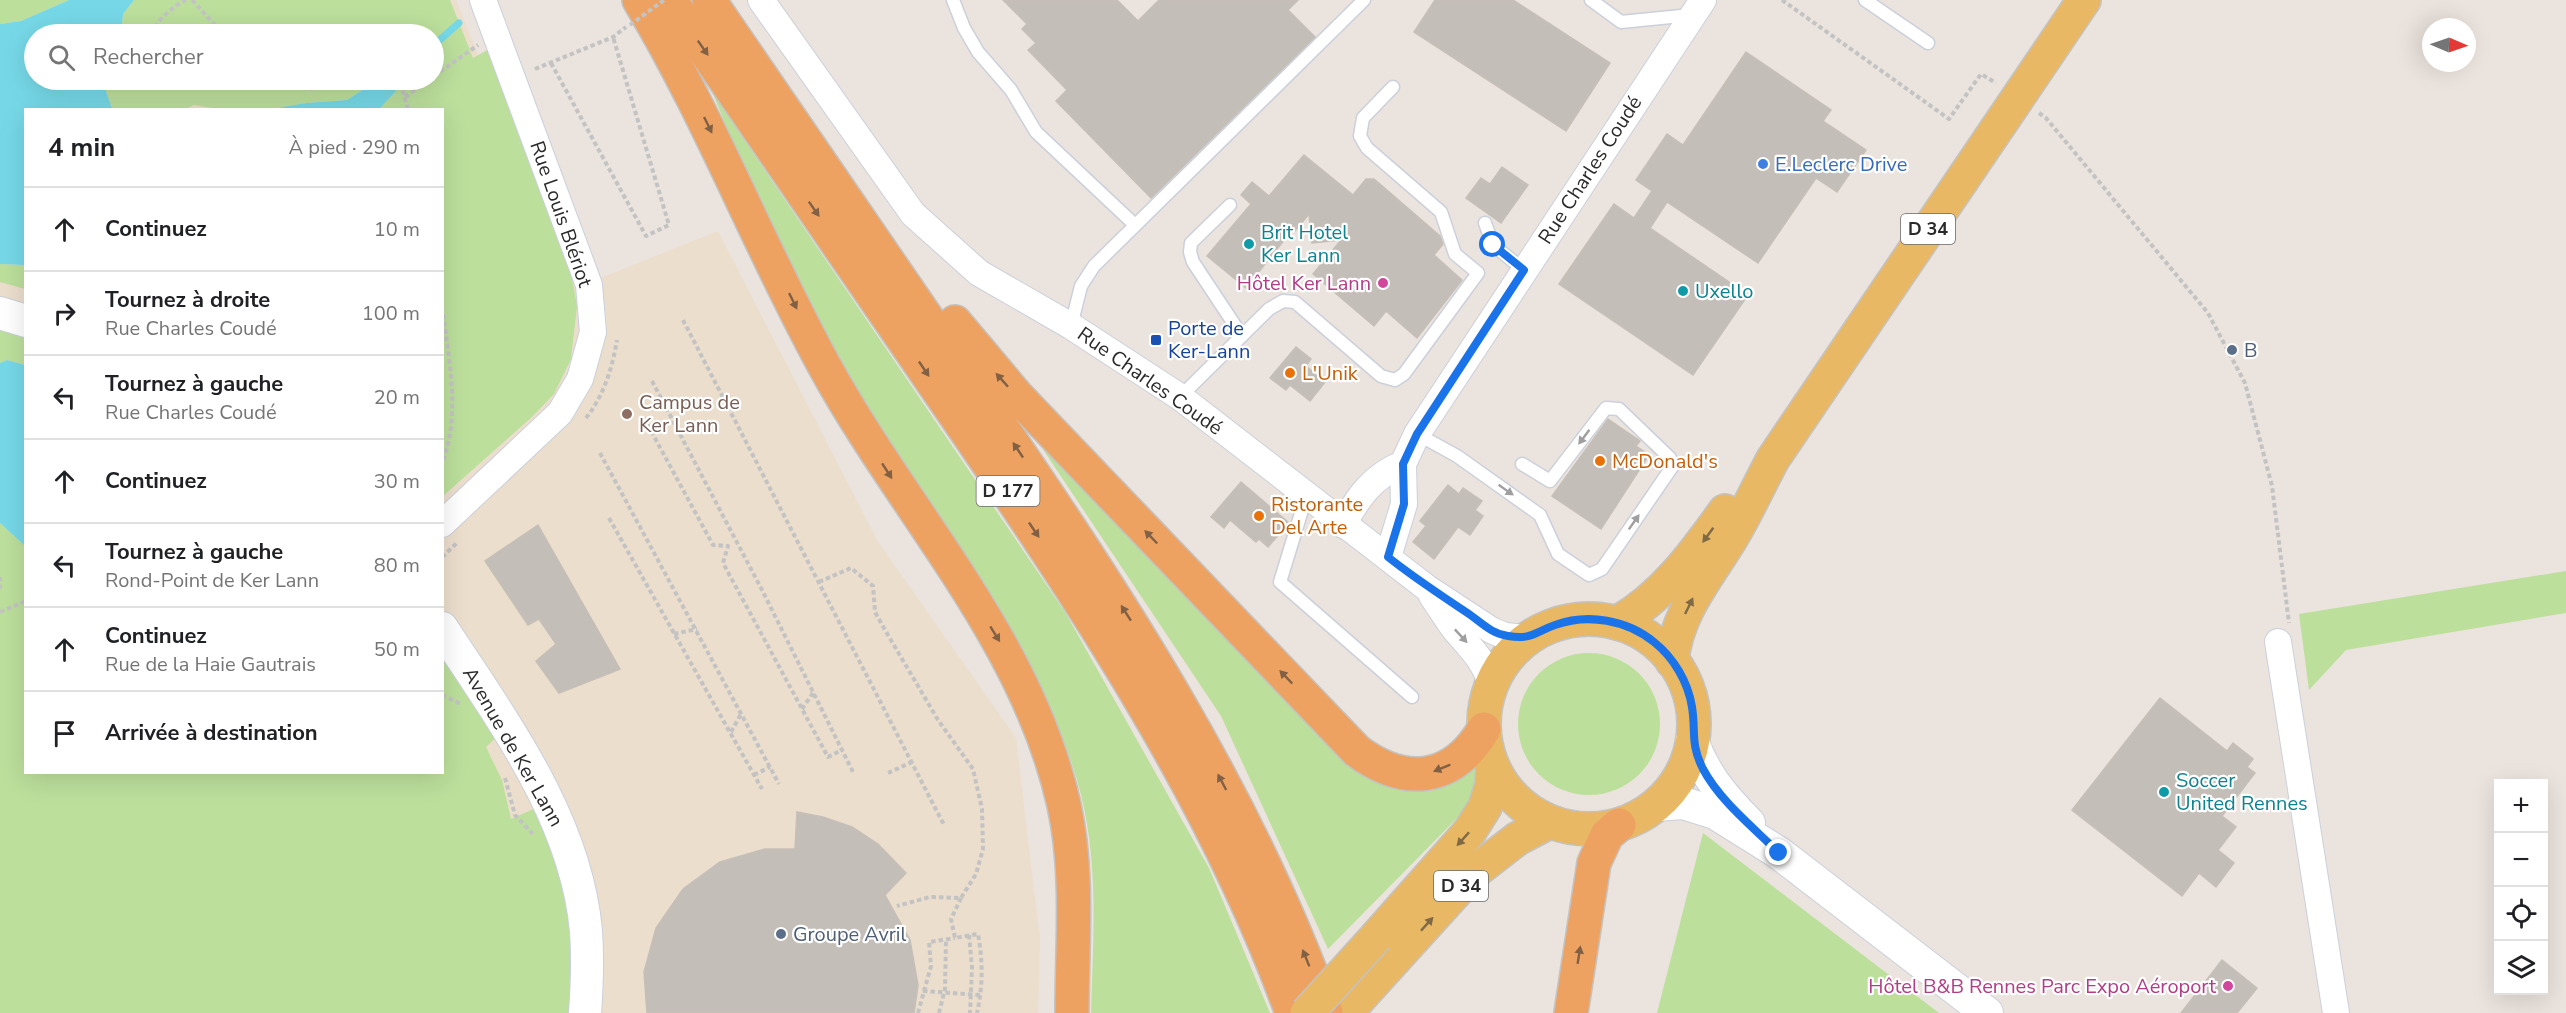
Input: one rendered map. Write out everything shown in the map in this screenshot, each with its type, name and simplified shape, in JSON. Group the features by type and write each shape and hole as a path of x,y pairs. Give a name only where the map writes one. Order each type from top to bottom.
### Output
{"highway":[{"name":"D 177","path":"670,0 1030,525 1100,632 1168,748 1226,859 1292,1013"},
{"name":"D 177","path":"709,0 1065,520 1132,622 1195,730 1253,842 1307,959 1326,1013"},
{"path":"728,0 906,255 981,357 1357,751 1375,764 1400,774 1420,774 1441,770 1456,762 1478,740 1484,729"},
{"path":"634,12 702,112 824,366 863,433 1005,650 1031,703 1052,758 1070,843 1073,879 1072,1013"},
{"path":"1571,1013 1594,863 1607,835 1619,825"}],"main road":[{"name":"D 34","path":"1672,662 1680,626 1690,602 1733,536 1773,459 2084,0"},
{"name":"D 34","path":"1617,623 1646,604 1672,580 1731,503 1773,459"},
{"path":"1587,619 1617,623 1654,642 1672,662 1688,691 1692,707 1692,740 1676,782 1656,805 1619,825 1577,829 1549,822 1516,800 1493,768 1484,729 1485,707 1491,685 1506,659 1528,638 1556,624 1587,619"},
{"name":"D 34","path":"1307,1013 1470,831 1485,807 1492,785 1493,768"},
{"name":"D 34","path":"1346,1013 1473,873 1517,839 1549,822"}],"street":[{"name":"Rue Louis Blériot","path":"451,532 560,413 580,379 593,332 589,285 483,0"},
{"name":"Rue Charles Coudé","path":"761,0 913,214 978,273 1071,326 1180,397 1306,497 1427,588"},
{"name":"Rue Charles Coudé","path":"1388,557 1404,504 1403,464 1417,434 1697,7"},
{"path":"0,313 24,320"},
{"path":"1343,525 1367,488 1386,471 1403,464"},
{"path":"1427,588 1491,630 1505,636 1528,638"},
{"path":"1427,588 1455,630 1472,648 1488,673 1491,685"},
{"name":"Avenue de Ker Lann","path":"444,631 516,745 561,829 576,878 586,930 585,1013"},
{"path":"2284,634 2336,1013"},
{"path":"1692,740 1703,768 1714,785 1779,853"},
{"path":"1656,805 1683,803 1715,813 1779,853 1987,1013"}],"lane":[{"path":"953,0 964,28 978,52 1011,90 1036,132 1135,225"},
{"path":"1071,326 1081,286 1094,266 1364,0"},
{"path":"1591,0 1621,22 1697,7"},
{"path":"1865,0 1928,43"},
{"path":"1180,397 1269,309 1283,301 1295,302 1381,376 1395,380 1404,374 1478,273 1455,254 1442,212 1367,148 1360,136 1363,118 1393,87"},
{"path":"1230,205 1191,243 1190,252 1193,262 1242,336"},
{"path":"1485,223 1493,245 1524,270"},
{"path":"1417,434 1457,456 1540,514 1558,554 1589,575 1602,569 1672,466 1670,458 1619,410 1606,408 1550,481 1522,464"},
{"path":"1306,497 1280,582 1412,697"}],"path":[{"path":"158,24 176,4 186,0"},
{"path":"192,0 214,24"},
{"path":"539,80 535,69 613,37 634,12 664,0"},
{"path":"1782,0 1949,119 1981,74"},
{"path":"551,63 646,236 669,225 613,37"},
{"path":"444,69 478,45"},
{"path":"403,90 408,108"},
{"path":"405,97 415,90"},
{"path":"2046,118 2208,313 2245,383 2272,486 2284,634"},
{"path":"683,320 944,825"},
{"path":"444,328 452,410 450,446 444,458"},
{"path":"583,422 594,408 612,369 618,334"},
{"path":"652,381 737,542 854,774"},
{"path":"644,417 713,545 728,546 737,542"},
{"path":"600,453 697,629 778,784"},
{"path":"609,518 762,789"},
{"path":"444,551 451,532"},
{"path":"728,546 723,563 828,757 842,750"},
{"path":"819,582 851,568 873,586 875,612 938,720 973,769 982,809 983,849 976,874 951,919 955,938"},
{"path":"0,577 0,589"},
{"path":"0,612 24,602"},
{"path":"674,634 697,629"},
{"path":"802,709 813,693"},
{"path":"731,732 742,713"},
{"path":"888,773 912,762"},
{"path":"754,775 770,767"},
{"path":"502,770 515,815 536,838"},
{"path":"897,906 930,897 961,898"},
{"path":"918,1013 931,966 929,942 978,933 982,956 977,1013"},
{"path":"969,935 972,967 970,1013"},
{"path":"939,1013 947,970 946,940"},
{"path":"923,991 944,994 980,994"}],"shaded area":[{"name":"Campus de Ker Lann","path":"0,0 456,0 480,59 524,146 576,288 718,231 877,540 1016,738 1040,940 1038,1013 0,1013"}],"green space":[{"path":"0,0 69,0 21,21 0,24"},
{"path":"134,0 450,0 473,58 489,49 570,267 577,306 571,359 554,394 533,416 444,495 444,108 379,108 396,90 444,90 444,24 122,24 123,14"},
{"path":"362,90 347,100 306,103 282,108 211,108 194,105 188,108 112,108 106,91"},
{"path":"713,94 1065,612 1209,868 1270,1013 1091,1013 1093,876 1087,822 1064,741 1041,688 1014,635 840,365 757,194"},
{"path":"0,264 24,265 24,289 0,282"},
{"path":"0,324 24,332 24,365 7,360 0,363"},
{"path":"1008,397 1366,772 1481,754 1483,765 1468,807 1328,949 1221,716"},
{"path":"0,523 24,545 24,774 444,774 444,646 500,734 486,747 502,780 511,819 538,807 571,899 574,1013 0,1013"},
{"path":"2566,571 2566,613 2346,650 2309,690 2299,614"},
{"path":"1589,653 1616,659 1639,674 1654,697 1660,724 1654,751 1639,774 1616,789 1589,795 1562,789 1539,774 1524,751 1518,724 1524,697 1539,674 1562,659"},
{"path":"1703,833 1939,1013 1657,1013"}],"water":[{"path":"69,0 134,0 123,14 122,24 24,24 24,90 106,90 112,108 24,108 24,265 0,264 0,24 21,21"},
{"path":"362,90 396,90 380,108 278,108 306,103 347,100"},
{"path":"7,360 24,365 24,545 0,523 0,363"}],"building":[{"path":"1003,0 1117,0 1138,21 1159,0 1298,0 1288,10 1315,37 1151,198 1056,101 1067,90 1028,50 1036,43 1022,29 1027,24"},
{"path":"1435,0 1513,0 1610,63 1566,131 1414,32"},
{"path":"1746,52 1831,110 1823,121 1866,150 1837,192 1816,178 1758,263 1667,202 1650,228 1748,295 1693,375 1559,284 1614,204 1634,218 1652,191 1636,180 1667,134 1683,145"},
{"path":"1304,155 1353,195 1366,179 1374,179 1440,236 1443,244 1434,255 1462,280 1417,338 1386,311 1374,326 1313,274 1341,240 1312,243 1309,214 1295,231 1293,229 1246,288 1207,256 1251,204 1241,195 1252,182 1269,196"},
{"path":"1502,167 1528,185 1501,223 1466,198 1481,178 1490,184"},
{"path":"1296,347 1311,359 1306,366 1325,382 1310,401 1290,385 1286,390 1270,378"},
{"name":"McDonald's","path":"1608,419 1640,441 1636,446 1649,455 1601,529 1552,496"},
{"path":"1241,482 1289,523 1268,547 1259,539 1256,542 1230,520 1224,528 1211,517"},
{"path":"1448,485 1459,494 1463,488 1482,501 1475,510 1483,516 1470,535 1458,527 1434,559 1413,542 1426,526 1420,521"},
{"path":"538,525 620,669 559,693 536,661 556,644 539,619 528,625 485,561"},
{"name":"Soccer United Rennes","path":"2160,698 2227,751 2233,743 2253,759 2247,767 2255,773 2222,816 2236,827 2218,850 2234,863 2216,887 2199,873 2182,896 2072,810"},
{"name":"Groupe Avril","path":"797,812 823,817 852,827 878,844 906,873 885,895 910,940 918,985 914,1013 647,1013 644,972 656,928 683,889 720,862 765,849 795,849"},
{"name":"Hôtel B&B Rennes Parc Expo Aéroport","path":"2222,960 2257,988 2237,1013 2181,1013"}],"waterway":[{"path":"444,36 459,23"}],"place":[{"name":"E.Leclerc Drive","path":"1763,164"},
{"name":"Brit Hotel Ker Lann","path":"1249,244"},
{"name":"Hôtel Ker Lann","path":"1383,283"},
{"name":"Uxello","path":"1683,291"},
{"name":"Porte de Ker-Lann","path":"1156,340"},
{"name":"B","path":"2232,350"},
{"name":"L'Unik","path":"1290,373"},
{"name":"Campus de Ker Lann","path":"627,414"},
{"name":"McDonald's","path":"1600,461"},
{"name":"Ristorante Del Arte","path":"1259,516"},
{"name":"Soccer United Rennes","path":"2164,792"},
{"name":"Groupe Avril","path":"781,934"},
{"name":"Hôtel B&B Rennes Parc Expo Aéroport","path":"2228,986"}],"route":[{"path":"1493,245 1524,270 1417,434 1403,464 1404,504 1388,557 1427,588 1491,630 1505,636 1528,638 1556,624 1587,619 1617,623 1654,642 1672,662 1688,691 1692,707 1692,740 1703,768 1728,802 1779,853"}]}
